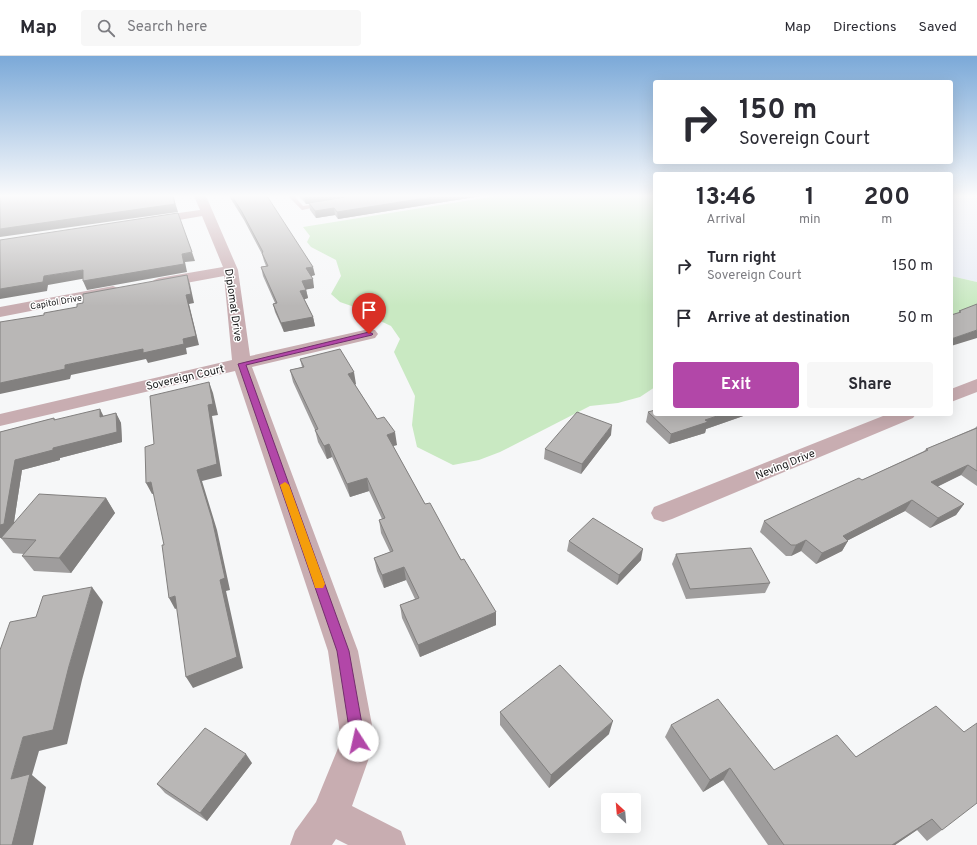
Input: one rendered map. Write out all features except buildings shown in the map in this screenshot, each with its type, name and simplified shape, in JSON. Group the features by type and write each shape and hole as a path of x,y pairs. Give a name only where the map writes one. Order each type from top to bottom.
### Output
{"street":[{"name":"Diplomat Drive","path":"215,233 230,270 242,364 343,651 358,741 330,815 309,845"},
{"path":"146,285 230,270"},
{"name":"Capitol Drive","path":"0,312 131,288"},
{"name":"Sovereign Court","path":"0,420 369,334"},
{"path":"953,395 977,385"},
{"name":"Neving Drive","path":"663,514 901,416"},
{"path":"330,815 387,845"}],"shaded area":[{"path":"953,233 977,233 977,282 953,276"}],"green space":[{"path":"308,233 653,233 653,388 640,397 618,403 590,406 500,452 479,460 453,465 417,447 412,425 415,396 394,352 400,339 391,326 374,318 363,310 340,302 331,294 341,276 336,260 311,247 307,242 310,236"},
{"path":"953,276 977,282 977,312 953,318"}],"slow traffic":[{"path":"285,485 319,584"}],"route":[{"path":"358,741 343,651 242,364 369,334"}]}
